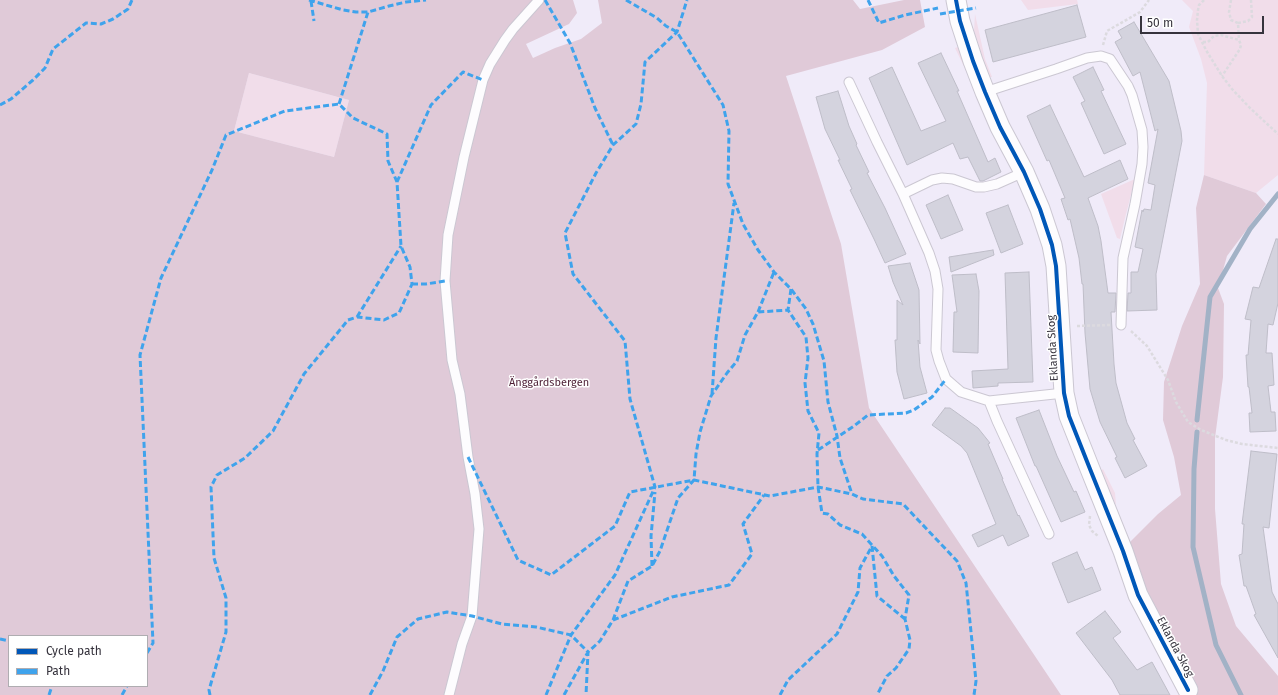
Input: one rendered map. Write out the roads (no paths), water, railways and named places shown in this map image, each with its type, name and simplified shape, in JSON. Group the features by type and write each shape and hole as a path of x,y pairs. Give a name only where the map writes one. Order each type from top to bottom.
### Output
{"street":[{"name":"Eklanda Skog","path":"956,0 966,41 985,92 1000,127 1024,172 1040,209 1052,245 1056,266 1064,393 1069,416 1121,546 1138,595 1188,690"}],"lane":[{"path":"449,695 462,644 472,616 478,529 475,494 468,457 460,394 452,360 445,280 448,236 464,157 486,75 495,54 513,29 539,0"},
{"path":"985,92 1087,58 1101,56 1110,59 1128,86 1142,130 1143,147 1142,164 1135,204 1123,258 1121,325"},
{"name":"Eklanda Skog","path":"849,82 929,253 935,271 938,289 936,350 946,379 961,392 989,400 1064,393"},
{"path":"902,194 932,180 942,178 953,179 976,187 984,187 997,184 1024,172"},
{"path":"989,400 997,421 1049,534"}],"waterway":[{"path":"1197,420 1210,297 1250,229 1278,194"},
{"path":"1197,432 1194,469 1193,547 1216,645 1241,695"}],"park label":[{"name":"Änggårdsbergen","path":"549,383"}]}
